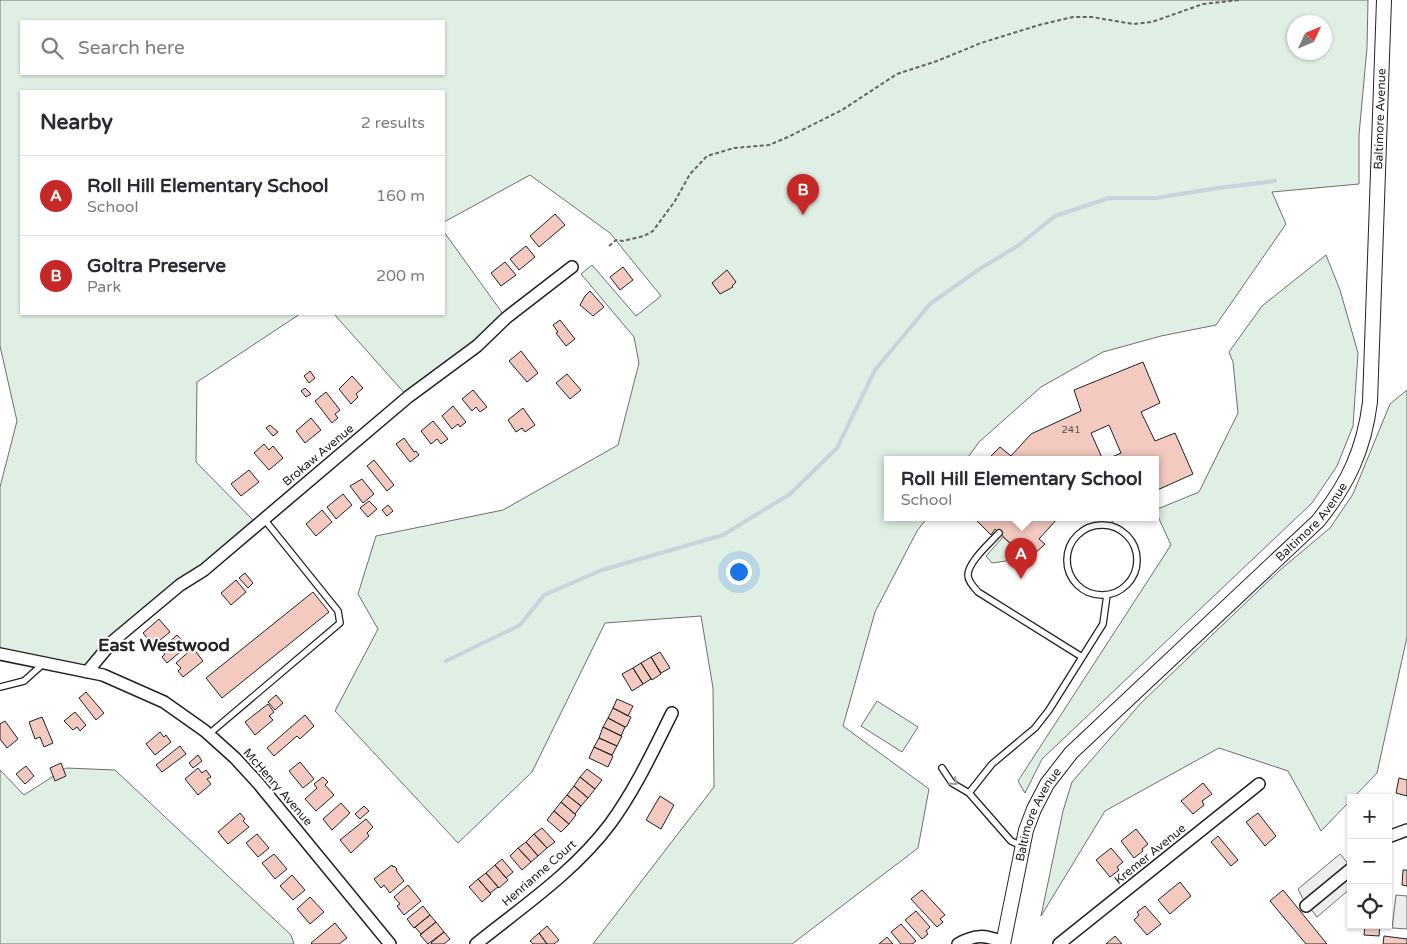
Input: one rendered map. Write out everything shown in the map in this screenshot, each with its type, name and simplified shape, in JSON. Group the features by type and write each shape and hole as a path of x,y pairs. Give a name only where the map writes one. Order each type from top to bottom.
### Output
{"street":[{"name":"Baltimore Avenue","path":"1003,943 1026,830 1047,784 1071,753 1318,521 1340,490 1355,463 1362,442 1370,402 1384,0"},
{"name":"Brokaw Avenue","path":"87,672 113,641 180,585 204,570 408,397 477,346 506,318 572,267"},
{"name":"McHenry Avenue","path":"0,654 103,676 174,707 209,734 258,782 390,944"},
{"name":"Henrianne Court","path":"476,944 568,870 603,832 628,797 672,713"},
{"name":"Kremer Avenue","path":"1059,944 1259,784"},
{"path":"1392,836 1407,830"},
{"path":"1306,906 1347,871"},
{"path":"958,944 964,940 986,936 1003,943"}],"lane":[{"path":"209,734 340,623 338,611 264,519"},
{"path":"1112,525 1123,530 1132,539 1137,550 1138,562 1135,574 1128,584 1119,591 1107,595 1094,594 1083,589 1074,581 1068,570 1067,558 1071,543 1079,533 1089,526 1112,525"},
{"path":"999,533 971,564 968,574 970,581 978,592 1082,657"},
{"path":"969,793 992,764 1035,728 1049,710 1103,624 1107,595"},
{"path":"0,687 24,682 45,663"},
{"path":"942,768 952,783 969,793 1011,841 1022,847"}],"path":[{"path":"609,246 616,240 623,241 644,236 653,231 675,201 690,174 707,156 734,148 769,145 842,110 897,74 937,61 981,43 1039,25 1073,17 1092,17 1133,24 1152,22 1203,4 1240,0"},
{"path":"1112,525 1113,521"}],"green space":[{"path":"0,0 1368,0 1367,48 1359,135 1359,184 1272,192 1286,224 1216,325 1161,336 1103,352 1041,387 979,442 969,456 884,456 884,521 925,521 917,531 875,612 843,726 929,789 918,848 792,944 593,944 714,787 713,688 701,616 605,623 532,772 458,843 335,711 378,629 358,594 376,536 503,510 618,445 639,363 634,337 581,274 592,265 636,316 661,296 610,233 530,175 445,221 445,90 20,90 20,315 298,315 197,382 196,462 257,524 180,585 87,672 0,654 0,487 17,421 0,346"},
{"path":"445,233 506,318 408,397 335,315 445,315"},
{"path":"1326,255 1340,290 1358,353 1353,426 1337,466 1312,503 1042,759 1025,793 1018,781 1171,545 1159,519 1159,508 1199,492 1238,413 1233,362 1229,352 1262,306"},
{"path":"1407,390 1407,637 1377,773 1357,794 1347,794 1347,804 1321,831 1288,771 1219,748 1105,811 1041,916 1063,811 1072,782 1141,703 1280,570 1330,528 1353,494 1390,404"},
{"path":"1003,537 1017,550 1006,561 992,563 986,556"},
{"path":"877,701 918,727 902,752 861,726"},
{"path":"66,768 115,770 291,935 294,944 0,944 0,770 24,795"}],"shaded area":[{"path":"1340,854 1347,862 1347,891 1317,917 1298,889"},
{"path":"1396,895 1407,896 1407,929 1392,928"}],"building":[{"path":"555,214 565,225 539,247 530,236"},
{"path":"526,246 535,257 519,270 510,259"},
{"path":"505,262 516,275 501,286 491,273"},
{"path":"623,267 633,280 620,290 610,277"},
{"path":"727,270 736,282 733,287 720,294 712,283"},
{"path":"590,291 604,307 593,316 580,305"},
{"path":"560,320 575,339 566,346 556,333 558,332 553,325"},
{"path":"521,351 538,373 527,382 509,361"},
{"path":"1143,362 1160,403 1141,412 1155,441 1175,433 1193,474 1159,489 1159,456 1114,456 1121,453 1109,425 1091,433 1101,456 1011,456 1031,434 1081,411 1074,390"},
{"path":"310,371 315,378 309,383 304,376"},
{"path":"567,374 581,390 570,399 556,383"},
{"path":"352,376 363,388 356,394 358,397 351,404 339,389"},
{"path":"305,388 311,394 306,397 301,391"},
{"path":"473,390 487,407 480,412 476,407 472,411 462,399"},
{"path":"326,392 340,410 335,414 338,418 332,423 315,401"},
{"path":"453,406 466,422 460,427 458,424 452,429 442,416"},
{"path":"523,408 535,425 525,432 522,428 516,432 508,420"},
{"path":"311,418 321,430 305,443 296,431"},
{"path":"433,421 448,439 441,444 437,439 431,444 421,431"},
{"path":"270,425 278,432 273,436 266,428"},
{"path":"404,438 414,452 416,451 419,455 410,462 396,444"},
{"path":"264,444 269,450 273,446 283,458 269,470 254,453"},
{"path":"1000,447 1011,456 991,456"},
{"path":"374,460 394,485 387,491 367,466"},
{"path":"249,470 259,482 241,496 231,484"},
{"path":"362,479 374,494 363,503 350,486"},
{"path":"343,494 352,505 336,519 327,507"},
{"path":"369,501 377,509 368,517 360,508"},
{"path":"388,505 393,511 387,516 382,510"},
{"path":"322,510 332,522 316,536 306,524"},
{"path":"977,521 1055,521 1039,539 1045,544 1028,560 995,529 991,535"},
{"path":"245,573 253,583 248,588 239,578"},
{"path":"236,580 246,592 231,605 221,593"},
{"path":"313,592 329,612 222,698 206,678"},
{"path":"159,619 170,632 150,648 145,642 148,639 143,633"},
{"path":"177,635 187,646 167,663 162,657 165,654 161,649"},
{"path":"193,648 203,661 183,677 178,671 181,668 176,663"},
{"path":"660,652 670,668 661,673 651,657"},
{"path":"651,657 661,674 652,680 641,663"},
{"path":"641,663 651,679 643,684 633,668"},
{"path":"633,668 643,684 632,691 622,674"},
{"path":"86,692 104,713 96,720 79,698"},
{"path":"276,695 283,703 275,710 268,702"},
{"path":"617,699 633,706 628,716 613,708"},
{"path":"268,704 274,712 269,716 273,720 255,735 245,722"},
{"path":"613,708 631,717 627,726 625,727 608,718"},
{"path":"75,712 86,725 80,731 77,727 73,730 64,721"},
{"path":"305,715 314,726 300,739 297,736 274,756 267,748"},
{"path":"42,717 53,743 44,747 40,737 35,739 29,722"},
{"path":"608,718 625,727 621,736 603,727"},
{"path":"5,721 18,739 7,748 0,739 0,724"},
{"path":"603,727 622,736 617,746 599,738"},
{"path":"160,732 164,737 166,735 171,742 155,755 146,744"},
{"path":"599,738 617,746 612,755 594,747"},
{"path":"180,746 186,754 162,772 156,765"},
{"path":"594,747 613,756 608,767 589,758"},
{"path":"198,755 202,761 193,768 189,763"},
{"path":"300,762 314,779 303,788 289,771"},
{"path":"61,763 66,776 55,781 50,768"},
{"path":"26,766 34,776 25,784 16,774"},
{"path":"198,768 202,773 206,770 211,777 207,779 211,784 198,795 185,779"},
{"path":"587,769 602,780 595,789 580,777"},
{"path":"323,777 328,782 325,785 334,795 316,811 305,799 317,788 314,784"},
{"path":"580,777 595,789 588,798 574,786"},
{"path":"1399,778 1407,780 1407,796 1396,793"},
{"path":"1203,783 1212,794 1202,801 1204,805 1193,814 1181,801"},
{"path":"574,786 588,798 581,806 567,795"},
{"path":"567,795 581,806 575,814 561,802"},
{"path":"660,796 674,805 661,829 646,820"},
{"path":"561,802 576,815 569,824 554,811"},
{"path":"341,803 350,813 332,830 323,819"},
{"path":"364,806 369,811 360,819 355,814"},
{"path":"554,811 569,824 561,832 547,820"},
{"path":"240,813 245,819 243,821 249,827 228,844 218,832"},
{"path":"1258,813 1276,836 1265,846 1246,822"},
{"path":"366,819 373,827 367,833 369,836 351,853 340,840"},
{"path":"542,828 555,842 547,848 534,834"},
{"path":"1136,829 1148,844 1134,858 1121,841"},
{"path":"257,834 269,848 258,857 246,843"},
{"path":"534,834 547,848 538,856 526,842"},
{"path":"1218,836 1238,860 1231,866 1211,842"},
{"path":"526,842 538,856 531,862 518,848"},
{"path":"518,848 531,862 522,870 510,856"},
{"path":"1111,848 1123,862 1117,867 1119,870 1110,877 1096,860"},
{"path":"274,854 287,869 275,879 262,863"},
{"path":"502,859 513,872 506,878 495,865"},
{"path":"392,865 397,869 404,881 390,893 384,885 381,888 374,879"},
{"path":"495,865 508,880 499,888 486,873"},
{"path":"1403,870 1407,870 1407,886 1402,885"},
{"path":"486,873 498,887 490,893 478,879"},
{"path":"292,875 305,890 293,900 280,886"},
{"path":"478,879 491,894 482,902 469,887"},
{"path":"1180,882 1191,896 1170,914 1158,900"},
{"path":"408,885 421,901 404,915 397,906 400,904 394,897"},
{"path":"922,890 945,915 940,919 943,922 937,927 911,899"},
{"path":"1283,890 1327,944 1306,944 1270,901"},
{"path":"310,897 324,912 310,924 297,909"},
{"path":"423,906 430,915 414,928 407,919"},
{"path":"1145,906 1161,924 1147,935 1134,920 1139,915 1137,912"},
{"path":"916,911 930,927 926,931 928,934 922,939 905,920"},
{"path":"430,915 436,922 421,934 415,927"},
{"path":"436,922 444,932 428,944 420,935"},
{"path":"335,923 347,938 339,944 311,943"},
{"path":"901,924 916,941 912,944 901,944 891,932"},
{"path":"547,926 559,940 554,944 547,944 539,933"},
{"path":"1365,929 1380,929 1379,936 1364,935"},
{"path":"444,932 450,939 444,944 431,943"},
{"path":"539,933 547,944 533,944 530,941"},
{"path":"1115,936 1122,944 1106,944"},
{"path":"1384,936 1407,939 1407,944 1383,944"},
{"path":"887,937 893,944 879,944"}],"waterway":[{"path":"446,661 520,625 544,595 602,570 723,535 790,494 837,448 875,370 930,304 978,270 1019,245 1055,216 1109,198 1156,198 1275,181"}],"place":[{"name":"Goltra Preserve","path":"803,215"},
{"name":"Roll Hill Elementary School","path":"1021,579"}],"district":[{"name":"East Westwood","path":"164,645"}]}
